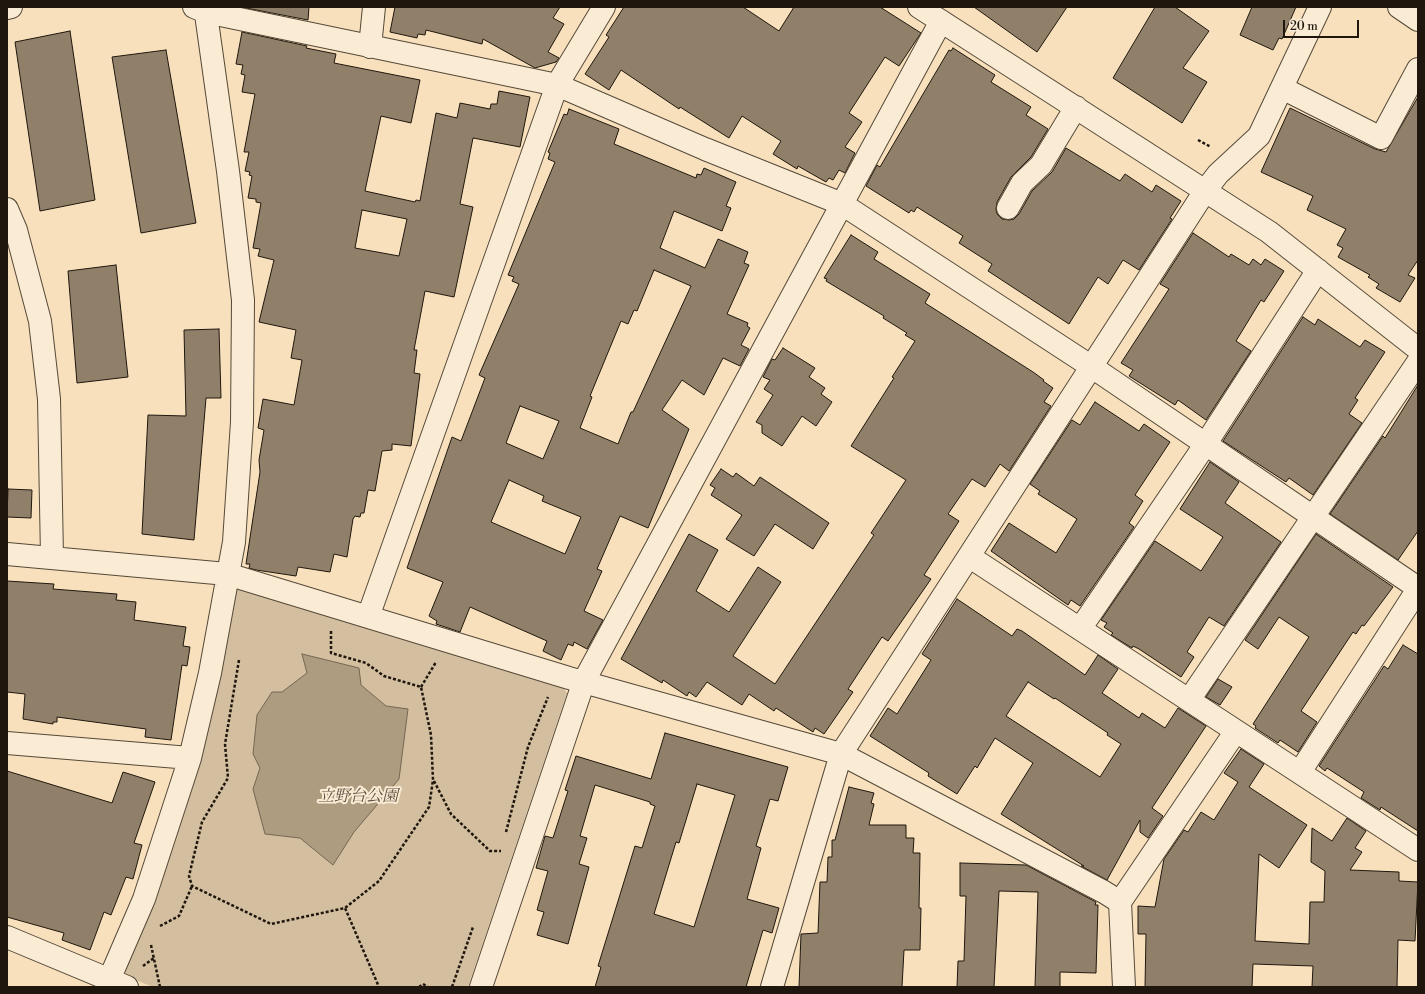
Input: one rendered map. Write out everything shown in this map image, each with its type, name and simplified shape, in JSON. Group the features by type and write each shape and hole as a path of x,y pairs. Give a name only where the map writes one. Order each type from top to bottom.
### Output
{"street":[{"path":"7,8 11,7"},
{"path":"370,47 374,7"},
{"path":"368,617 556,85 604,7"},
{"path":"919,7 1269,232 1418,349"},
{"path":"772,987 842,754 1205,191 1229,164 1259,136 1320,7"},
{"path":"1399,7 1418,20"},
{"path":"7,937 118,983 190,758 210,673 234,542 242,422 243,300 228,171 201,9 370,47 556,85 705,149 842,204 1092,367 1418,589 1300,772"},
{"path":"481,987 584,681 941,21"},
{"path":"1282,88 1381,138 1418,69"},
{"path":"1008,208 1022,183 1041,166 1076,107"},
{"path":"7,209 16,230 40,321 49,399 52,557"},
{"path":"1080,629 1205,444 1318,270"},
{"path":"1189,700 1314,518 1418,362"},
{"path":"7,554 227,574 584,681 842,754 1098,888 1120,902"},
{"path":"970,557 1418,850"},
{"path":"1124,987 1120,902 1236,731"},
{"path":"7,744 190,758"}],"path":[{"path":"1198,140 1214,149"},
{"path":"330,630 332,653 366,663 384,676 421,687"},
{"path":"154,928 179,916 192,886 189,876 202,822 228,778 225,744 240,652"},
{"path":"192,886 271,924 346,908 379,881 429,807 434,780 431,735 421,687 439,656"},
{"path":"504,836 528,746 550,694"},
{"path":"434,780 450,814 490,851 500,851"},
{"path":"498,858 502,844"},
{"path":"346,908 379,987"},
{"path":"452,987 475,923"},
{"path":"149,938 160,987"},
{"path":"419,987 423,984 428,987"}],"green space":[{"name":"立野台公園","path":"241,587 561,685 567,693 468,987 153,987 128,977 124,970 234,592"}],"shaded area":[{"path":"302,654 359,668 361,685 386,706 408,709 399,779 354,832 333,865 300,838 265,834 253,789 260,768 253,754 257,715 272,692 282,692 307,673"}],"building":[{"path":"309,7 308,20 246,8"},
{"path":"395,7 560,7 553,18 564,24 548,52 559,58 556,62 535,68 483,39 482,44 426,30 425,35 418,34 417,38 390,32"},
{"path":"624,7 743,7 779,31 794,7 880,7 921,33 899,66 885,57 849,113 862,122 845,147 855,153 845,173 839,170 833,180 829,178 826,182 798,166 797,169 773,154 781,141 742,116 729,138 680,107 679,109 621,70 609,90 585,74 609,37 606,35"},
{"path":"974,7 1067,7 1037,52"},
{"path":"1155,7 1175,7 1209,31 1183,68 1207,82 1182,123 1113,78"},
{"path":"1252,7 1296,7 1282,39 1279,38 1273,50 1240,35"},
{"path":"70,31 95,200 40,211 15,42"},
{"path":"242,32 336,54 334,63 420,80 411,123 381,116 365,191 415,202 416,200 420,201 436,113 457,118 460,103 490,109 491,104 497,104 499,91 530,97 520,147 473,138 460,204 473,207 454,297 425,291 414,350 417,350 414,373 420,374 411,446 392,444 392,450 382,451 375,491 368,490 364,513 361,513 360,517 355,516 353,519 347,557 334,554 330,572 298,567 296,576 256,570 249,568 250,564 246,564 260,472 259,460 264,430 258,428 263,399 294,405 302,360 291,358 296,330 259,322 274,260 258,256 260,249 253,248 261,203 256,202 256,199 248,198 252,176 249,175 250,172 245,171 249,152 244,152 255,94 242,92 245,75 241,74 243,65 236,64","holes":["362,210 407,219 399,256 355,248"]},
{"path":"953,48 995,75 991,82 1031,107 1026,115 1048,129 1031,157 1011,177 997,202 997,214 1002,219 1014,219 1019,214 1032,191 1052,172 1066,148 1120,181 1125,174 1152,192 1156,185 1181,201 1170,218 1172,219 1139,270 1123,260 1108,284 1098,277 1069,324 988,271 992,264 959,243 963,236 917,207 914,212 911,210 909,213 866,186 877,165 880,167 949,50 951,51"},
{"path":"166,50 196,223 141,233 112,57"},
{"path":"1418,97 1418,260 1408,275 1415,278 1400,302 1376,288 1379,284 1368,277 1370,275 1338,257 1343,248 1337,245 1346,229 1307,210 1313,196 1261,172 1290,108 1375,149 1386,152"},
{"path":"569,109 619,129 614,144 696,178 697,174 701,175 704,168 736,182 726,206 731,208 722,231 674,211 660,248 705,268 718,239 748,252 744,263 749,265 727,314 748,323 747,326 750,328 741,345 749,349 740,366 723,358 704,395 682,380 662,410 689,429 648,528 620,516 597,569 602,571 584,611 603,620 587,649 574,642 573,646 568,644 561,660 543,651 547,641 470,607 460,632 436,624 437,621 429,616 443,582 407,568 452,437 461,441 485,378 479,375 519,284 512,281 514,277 508,275 555,162 548,159 550,153 548,152 564,114 567,115","holes":["654,270 691,286 633,412 631,412 618,444 580,428 592,397 590,396 621,321 628,324 634,310 637,311","520,406 559,421 543,459 506,443","509,480 544,496 542,501 581,517 565,554 491,522"]},
{"path":"1193,233 1229,257 1231,254 1249,265 1253,259 1261,265 1265,259 1284,271 1264,302 1261,300 1236,341 1251,351 1206,420 1178,400 1175,405 1129,376 1133,370 1121,363 1169,289 1160,284"},
{"path":"851,235 878,252 874,259 930,294 925,303 1033,372 1053,388 1044,402 1051,406 1009,471 1000,464 985,487 972,479 948,514 959,521 924,575 931,579 888,641 882,637 848,689 853,692 824,734 815,728 813,732 776,708 774,711 749,694 742,705 707,682 696,697 689,692 687,696 663,680 662,683 621,659 689,534 718,550 696,591 729,612 758,567 781,582 733,656 775,684 874,535 871,533 906,480 851,446 894,378 892,377 915,341 905,335 907,333 883,318 884,316 826,281 827,279 824,278"},
{"path":"116,265 128,377 77,383 68,271"},
{"path":"1303,317 1315,325 1318,319 1360,347 1365,340 1385,352 1355,398 1358,400 1349,414 1362,423 1313,495 1289,478 1286,482 1223,441"},
{"path":"219,329 221,398 206,398 194,540 142,534 148,415 186,416 184,330"},
{"path":"783,348 815,368 809,377 825,388 821,394 832,402 816,426 802,416 782,446 762,433 762,425 756,422 773,395 764,389 770,380 763,377 772,359 775,360"},
{"path":"1418,385 1418,531 1398,560 1330,514 1383,436 1385,438"},
{"path":"1095,402 1139,431 1144,424 1170,442 1135,495 1143,501 1129,523 1134,527 1080,606 1071,600 1068,605 991,551 1009,523 1056,553 1077,519 1038,494 1040,491 1030,484 1072,420 1080,425"},
{"path":"1210,462 1239,482 1225,503 1281,542 1224,626 1209,617 1187,652 1194,657 1181,677 1139,649 1133,646 1132,648 1111,635 1113,633 1104,627 1107,623 1101,620 1155,541 1201,571 1223,537 1180,509"},
{"path":"721,469 733,477 736,473 754,486 760,477 829,523 813,549 775,524 754,556 726,539 742,515 711,495 715,488 710,485"},
{"path":"8,489 32,490 31,518 7,517"},
{"path":"1316,534 1393,587 1364,626 1362,625 1356,634 1353,632 1301,711 1317,722 1298,752 1280,740 1278,743 1255,728 1256,726 1253,724 1309,637 1279,617 1258,649 1245,640"},
{"path":"7,581 54,584 53,589 117,594 116,600 136,602 134,620 186,627 183,646 190,647 187,666 182,665 171,740 145,737 146,729 57,717 57,722 53,722 53,724 23,719 25,694 7,692"},
{"path":"957,599 1012,636 1017,629 1022,631 1085,675 1098,655 1118,669 1102,693 1139,718 1142,713 1165,728 1178,708 1206,726 1152,808 1163,816 1148,838 1140,832 1140,820 1107,880 1081,866 1084,866 1001,814 1033,763 995,738 977,768 975,766 957,794 928,776 929,773 870,736 888,708 897,714 931,660 922,654","holes":["1028,682 1054,699 1055,698 1108,733 1107,735 1121,744 1100,777 1006,716"]},
{"path":"1403,645 1418,654 1418,831 1381,807 1380,810 1361,798 1364,792 1327,768 1325,771 1319,766 1384,666 1388,669"},
{"path":"1218,679 1232,687 1220,705 1206,697"},
{"path":"665,733 788,767 778,801 770,799 756,846 761,848 747,899 779,908 772,933 763,930 746,987 595,987 601,967 598,966 635,846 642,848 655,806 650,804 650,802 595,785 580,836 587,838 579,864 589,867 568,944 537,935 544,912 537,910 548,871 536,868 545,836 553,838 568,791 565,790 576,756 651,779","holes":["697,784 735,795 694,927 654,914 676,842 679,843"]},
{"path":"1241,749 1264,764 1249,787 1307,825 1279,868 1259,854 1255,941 1309,944 1310,902 1324,902 1325,871 1311,862 1312,828 1332,841 1347,818 1366,831 1355,848 1362,852 1350,870 1399,872 1399,881 1418,882 1415,941 1398,940 1397,987 1312,987 1313,966 1253,964 1252,987 1145,987 1146,934 1138,934 1138,906 1155,907 1164,859 1184,830 1188,832 1201,812 1214,820 1238,782 1224,773"},
{"path":"7,771 112,803 123,772 155,782 134,843 142,845 133,879 126,877 111,915 104,912 90,950 62,940 64,933 7,917"},
{"path":"849,787 874,793 871,803 874,804 869,825 906,825 906,838 914,838 913,853 920,853 920,950 904,950 902,987 799,987 801,934 818,933 820,882 827,882 828,857 832,857 832,840 835,840"},
{"path":"960,863 1026,865 1096,902 1095,905 1098,905 1096,973 1060,972 1060,987 1035,987 1038,892 999,891 994,987 957,987 958,961 964,961 966,896 960,896"}]}
